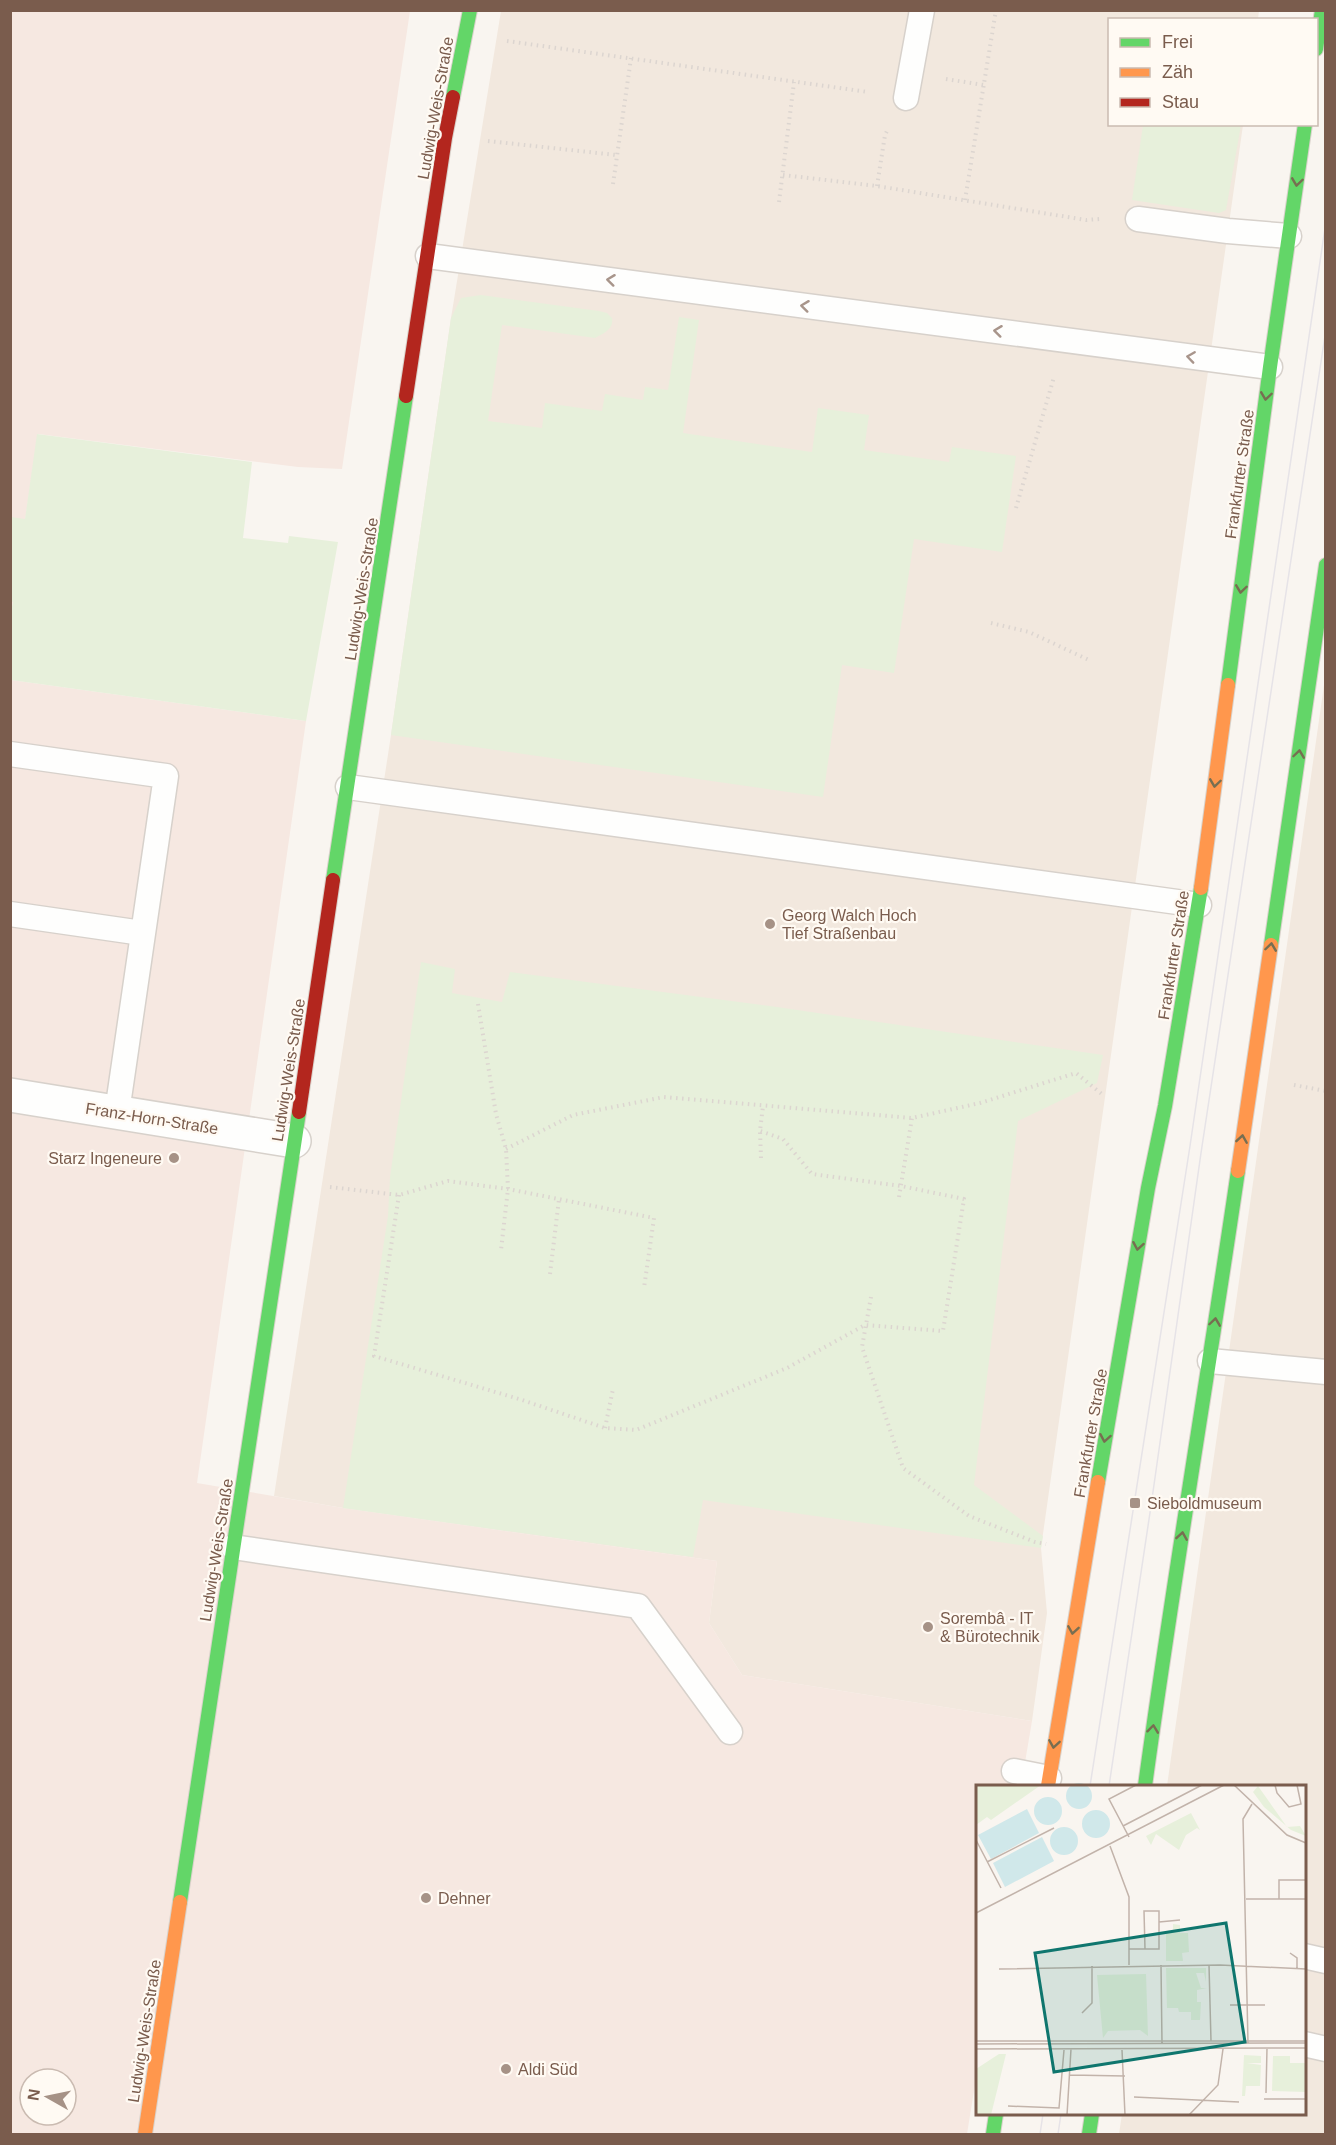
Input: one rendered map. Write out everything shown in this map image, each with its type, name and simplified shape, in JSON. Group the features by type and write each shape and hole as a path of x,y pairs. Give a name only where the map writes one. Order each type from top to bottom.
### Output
{"street":[{"name":"Ludwig-Weis-Straße","path":"145,2134 446,138 470,10"},
{"path":"1318,41 1322,10"},
{"name":"Frankfurter Straße","path":"1048,1782 1148,1188 1165,1106 1199,905 1270,367 1305,126"},
{"path":"1145,1785 1159,1682 1210,1361 1326,566"},
{"name":"Franz-Horn-Straße","path":"10,1095 294,1141"},
{"path":"993,2134 996,2115"},
{"path":"1089,2134 1092,2115"}],"lane":[{"path":"906,98 922,10"},
{"path":"1138,219 1228,231 1289,236"},
{"path":"428,256 1270,367"},
{"path":"10,754 166,776 117,1112"},
{"path":"348,788 1199,905"},
{"path":"10,914 142,933"},
{"path":"1210,1361 1326,1372"},
{"path":"233,1547 638,1606 730,1732"},
{"path":"1014,1770 1048,1782"},
{"path":"1306,1956 1326,1960"},
{"path":"1306,2044 1326,2049"}],"path":[{"path":"965,200 996,10"},
{"path":"466,32 511,42 906,98 885,135 877,186"},
{"path":"613,184 631,58"},
{"path":"779,202 794,82"},
{"path":"446,138 616,155"},
{"path":"783,175 877,186 1086,220 1138,219"},
{"path":"1016,508 1064,340"},
{"path":"991,623 1029,632 1092,661"},
{"path":"478,1004 496,1114 506,1149 508,1189 501,1250"},
{"path":"506,1149 573,1115 664,1097 912,1118 980,1103 1076,1073 1103,1095"},
{"path":"761,1158 760,1131 763,1106"},
{"path":"899,1197 912,1118"},
{"path":"399,1195 374,1356 519,1399 605,1428 636,1430 787,1368 865,1325 943,1331 964,1199 901,1186 812,1174 783,1139 760,1131"},
{"path":"288,1182 399,1195 448,1181 508,1189 654,1218 644,1288"},
{"path":"550,1274 559,1199"},
{"path":"871,1297 862,1347 903,1468 969,1516 1035,1542 1047,1544 1047,1554"},
{"path":"605,1428 613,1389"}],"shaded area":[{"path":"11,11 410,11 342,469 298,467 38,434 11,615"},
{"path":"501,11 1259,11 1258,18 1108,18 1108,126 1243,126 1041,1548 1047,1613 1032,1721 742,1675 709,1623 717,1561 343,1508 274,1496 391,735 451,318"},
{"path":"1325,678 1325,2134 1119,2134 1122,2115 1306,2115 1306,1785 1167,1785"},
{"path":"11,680 306,721 197,1483 343,1508 717,1561 709,1623 742,1675 1032,1721 1021,1785 976,1785 976,2078 967,2134 11,2134"}],"green space":[{"path":"1143,126 1241,126 1226,210 1219,213 1132,200"},
{"path":"481,295 599,311 607,313 612,318 608,330 595,338 502,325 488,421 542,428 545,403 602,411 605,394 643,400 645,387 668,390 679,317 699,320 683,433 812,452 818,408 869,415 864,450 949,462 952,447 1016,456 1002,552 914,539 894,673 842,665 823,797 391,735 451,318 461,298"},
{"path":"37,434 252,462 243,538 288,543 289,536 338,542 306,721 11,680 10,615 13,602 10,601 11,517 25,519"},
{"path":"421,962 455,969 452,993 502,1002 510,972 777,1007 1103,1055 1097,1083 1018,1121 974,1485 1043,1536 1041,1548 703,1500 693,1557 343,1508 388,1216 390,1177"}],"tram line":[{"path":"1090,1785 1190,1146 1326,221"},
{"path":"1109,1785 1201,1153 1326,329"},
{"path":"1040,2134 1043,2115"},
{"path":"1058,2134 1061,2115"}],"traffic: fast":[{"path":"453,97 470,10"},
{"path":"1318,36 1322,10"},
{"path":"1228,685 1305,126"},
{"path":"333,880 406,396"},
{"path":"1271,945 1326,565"},
{"path":"1098,1482 1201,888"},
{"path":"180,1902 299,1112"},
{"path":"1145,1785 1238,1171"},
{"path":"993,2134 996,2115"},
{"path":"1089,2134 1092,2115"}],"traffic: slow":[{"path":"1201,888 1228,685"},
{"path":"1238,1171 1271,945"},
{"path":"1048,1785 1098,1482"},
{"path":"145,2134 180,1902"}],"traffic: jam":[{"path":"406,396 453,97"},
{"path":"299,1112 333,880"}],"place":[{"name":"Georg Walch Hoch Tief Straßenbau","path":"770,924"},
{"name":"Starz Ingeneure","path":"174,1158"},
{"name":"Sieboldmuseum","path":"1135,1503"},
{"name":"Sorembâ - IT & Bürotechnik","path":"928,1627"},
{"name":"Dehner","path":"426,1898"},
{"name":"Aldi Süd","path":"506,2069"}]}
